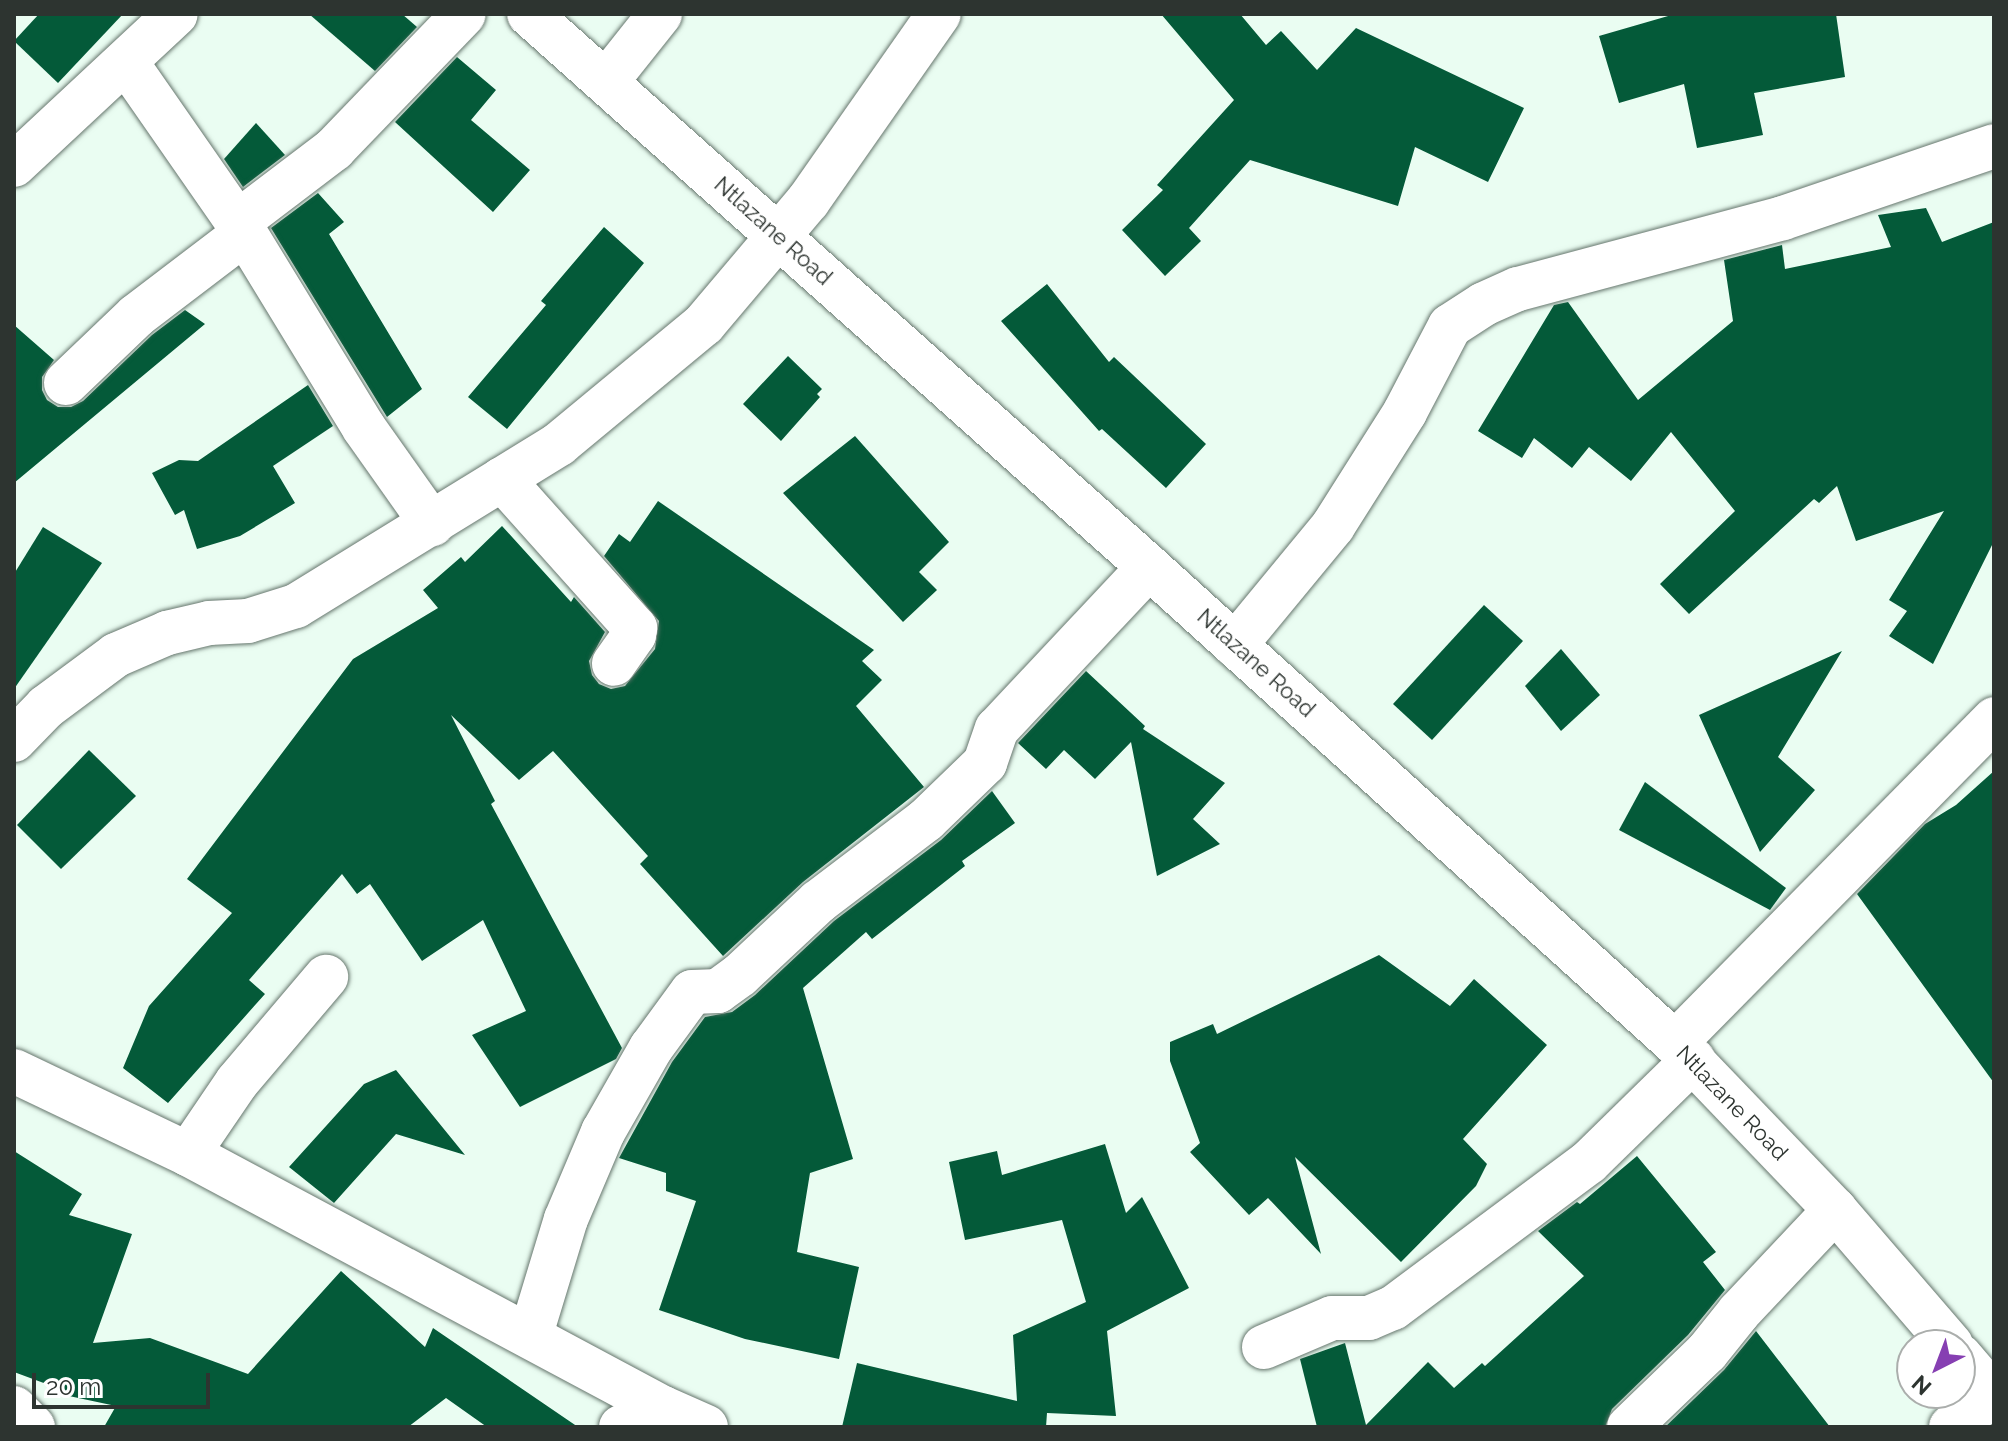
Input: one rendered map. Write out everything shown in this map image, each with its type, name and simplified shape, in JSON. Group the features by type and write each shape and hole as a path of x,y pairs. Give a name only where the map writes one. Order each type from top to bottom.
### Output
{"street":[{"path":"14,165 176,14"},
{"path":"66,383 136,316 334,149 464,14"},
{"name":"Ntlazane Road","path":"529,14 1149,567 1684,1052 1835,1210 1937,1329"},
{"path":"606,82 660,14"},
{"path":"14,740 46,707 116,655 167,633 209,623 248,621 296,606 559,444 704,324 808,201 939,14"},
{"path":"126,62 242,228 364,428 432,524"},
{"path":"1235,645 1333,526 1405,412 1450,326 1484,304 1518,289 1783,218 1994,146"},
{"path":"502,479 635,628 634,635 614,664"},
{"path":"531,1334 566,1219 603,1132 651,1048 692,992 718,991 740,975 818,902 926,820 985,763 997,729 1149,567"},
{"path":"1264,1347 1332,1318 1369,1318 1393,1308 1589,1162 1684,1052 1994,719"},
{"path":"188,1154 237,1082 326,977"},
{"path":"14,1071 188,1154 531,1334 663,1408 706,1427"},
{"path":"1629,1427 1707,1352 1739,1312 1835,1210"},
{"path":"1951,1427 1994,1395 1976,1374"},
{"path":"14,1408 33,1427"},
{"path":"621,1427 663,1408"}],"building":[{"path":"39,14 123,14 58,83 14,41"},
{"path":"309,14 402,14 417,27 375,71"},
{"path":"1161,14 1240,14 1266,45 1281,31 1317,70 1356,28 1524,108 1488,182 1415,147 1398,206 1250,160 1189,228 1201,241 1165,276 1122,230 1163,190 1157,185 1234,100"},
{"path":"1675,14 1836,14 1845,77 1754,93 1763,135 1697,148 1684,84 1619,103 1599,36"},
{"path":"457,57 496,90 471,120 530,170 493,212 395,122"},
{"path":"256,123 285,155 243,187 224,159"},
{"path":"318,193 344,222 329,234 422,389 387,417 271,228"},
{"path":"1926,208 1942,242 1994,222 1994,541 1933,664 1889,636 1907,611 1889,600 1944,511 1856,541 1837,486 1819,503 1814,499 1689,614 1660,584 1735,511 1671,432 1631,481 1589,447 1572,468 1534,438 1522,458 1478,431 1554,305 1568,302 1638,400 1733,321 1724,260 1782,245 1785,269 1891,247 1878,215"},
{"path":"604,227 644,263 507,429 468,397 546,305 541,301"},
{"path":"1047,284 1109,362 1114,357 1206,444 1166,488 1102,429 1099,431 1001,321"},
{"path":"185,310 205,324 14,483 14,325 54,360 42,377 42,390 47,400 58,407 71,407 83,401 152,335"},
{"path":"788,356 822,389 817,394 820,397 781,441 743,404"},
{"path":"308,385 333,426 273,466 295,503 240,536 197,549 184,510 175,515 152,473 179,460 198,461"},
{"path":"855,436 949,542 919,572 937,590 903,622 783,493"},
{"path":"658,501 874,650 862,661 882,680 856,706 924,787 803,882 723,956 640,864 648,856 553,751 519,780 451,715 495,801 491,804 622,1048 616,1059 520,1107 472,1035 526,1011 483,920 422,961 370,884 357,894 342,874 249,980 265,994 168,1103 123,1068 149,1006 232,913 187,879 353,659 438,608 423,590 461,557 465,562 502,526 571,602 574,597 605,632 589,661 592,675 599,684 611,689 625,686 655,649 659,621 604,556 619,534 630,542"},
{"path":"43,527 102,563 14,689 14,574"},
{"path":"1484,605 1523,641 1432,740 1393,704"},
{"path":"1561,649 1600,695 1561,731 1525,686"},
{"path":"1842,651 1778,757 1815,790 1760,852 1699,715"},
{"path":"1086,671 1145,726 1143,729 1225,783 1193,819 1220,844 1157,876 1131,742 1095,779 1064,750 1046,769 1018,743"},
{"path":"89,750 136,796 61,869 17,825"},
{"path":"1994,771 1994,1083 1857,894 1925,824 1956,805"},
{"path":"1645,782 1786,888 1770,910 1619,830"},
{"path":"992,791 1015,823 962,861 965,866 872,939 866,932 803,988 853,1159 810,1173 797,1252 859,1267 839,1359 745,1339 659,1310 696,1201 666,1191 666,1173 619,1158 672,1062 705,1017 732,1012 755,995 834,921 941,840"},
{"path":"1379,955 1450,1006 1474,979 1547,1045 1463,1139 1487,1164 1476,1186 1401,1262 1295,1157 1321,1254 1268,1198 1249,1215 1190,1152 1200,1143 1170,1061 1170,1042 1213,1024 1217,1034"},
{"path":"396,1070 465,1155 396,1134 334,1203 289,1167 364,1084"},
{"path":"1105,1144 1126,1213 1142,1197 1189,1288 1107,1331 1116,1416 1047,1413 1046,1427 842,1427 857,1363 1017,1401 1013,1335 1086,1302 1062,1220 965,1240 949,1162 997,1151 1002,1175"},
{"path":"14,1151 82,1194 69,1215 132,1234 93,1343 150,1338 248,1374 341,1271 425,1347 433,1328 578,1427 487,1427 446,1398 408,1427 104,1427 116,1406 69,1396 68,1392 14,1372"},
{"path":"1637,1156 1716,1252 1703,1262 1725,1290 1688,1335 1612,1409 1605,1427 1317,1427 1300,1359 1345,1343 1366,1425 1428,1362 1454,1388 1482,1363 1485,1366 1584,1276 1538,1231 1577,1202 1580,1204"},
{"path":"1756,1331 1830,1427 1665,1427 1724,1370"}]}
